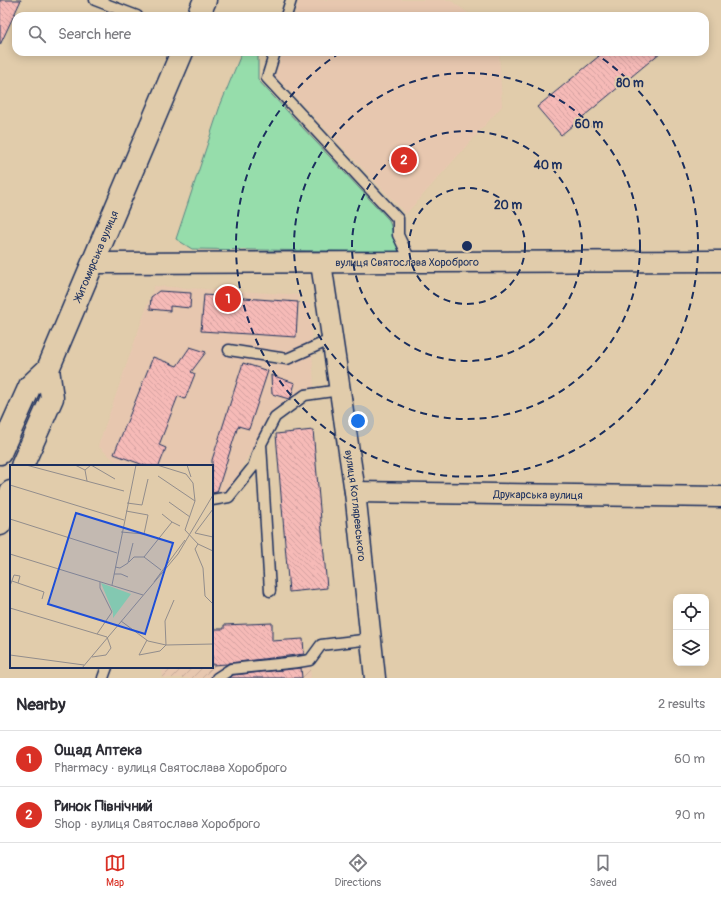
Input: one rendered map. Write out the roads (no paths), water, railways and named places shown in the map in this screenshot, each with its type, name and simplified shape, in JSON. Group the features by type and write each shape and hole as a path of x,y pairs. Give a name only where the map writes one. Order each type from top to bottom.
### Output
{"main road":[{"path":"200,12 204,0"},
{"name":"Житомирська вулиця","path":"0,453 30,386 48,369 180,56"},
{"path":"22,465 52,398 48,369"},
{"path":"0,524 10,495"}],"street":[{"name":"вулиця Святослава Хороброго","path":"93,263 721,261"},
{"name":"вулиця Котляревського","path":"321,263 355,492 375,678"},
{"name":"Друкарська вулиця","path":"355,492 721,497"}],"lane":[{"path":"95,0 126,12"},
{"path":"288,12 292,0"},
{"path":"274,56 267,78 398,219 398,235 411,262"},
{"path":"229,350 287,359 332,339"},
{"path":"213,500 229,497 253,467 261,444 275,417 305,395 340,390"},
{"path":"261,444 270,591"},
{"path":"216,678 231,669 310,660 321,644 371,639"},
{"path":"103,678 107,668"}],"place":[{"name":"Ринок Північний","path":"404,160"},
{"name":"Ощад Аптека","path":"228,299"}]}
